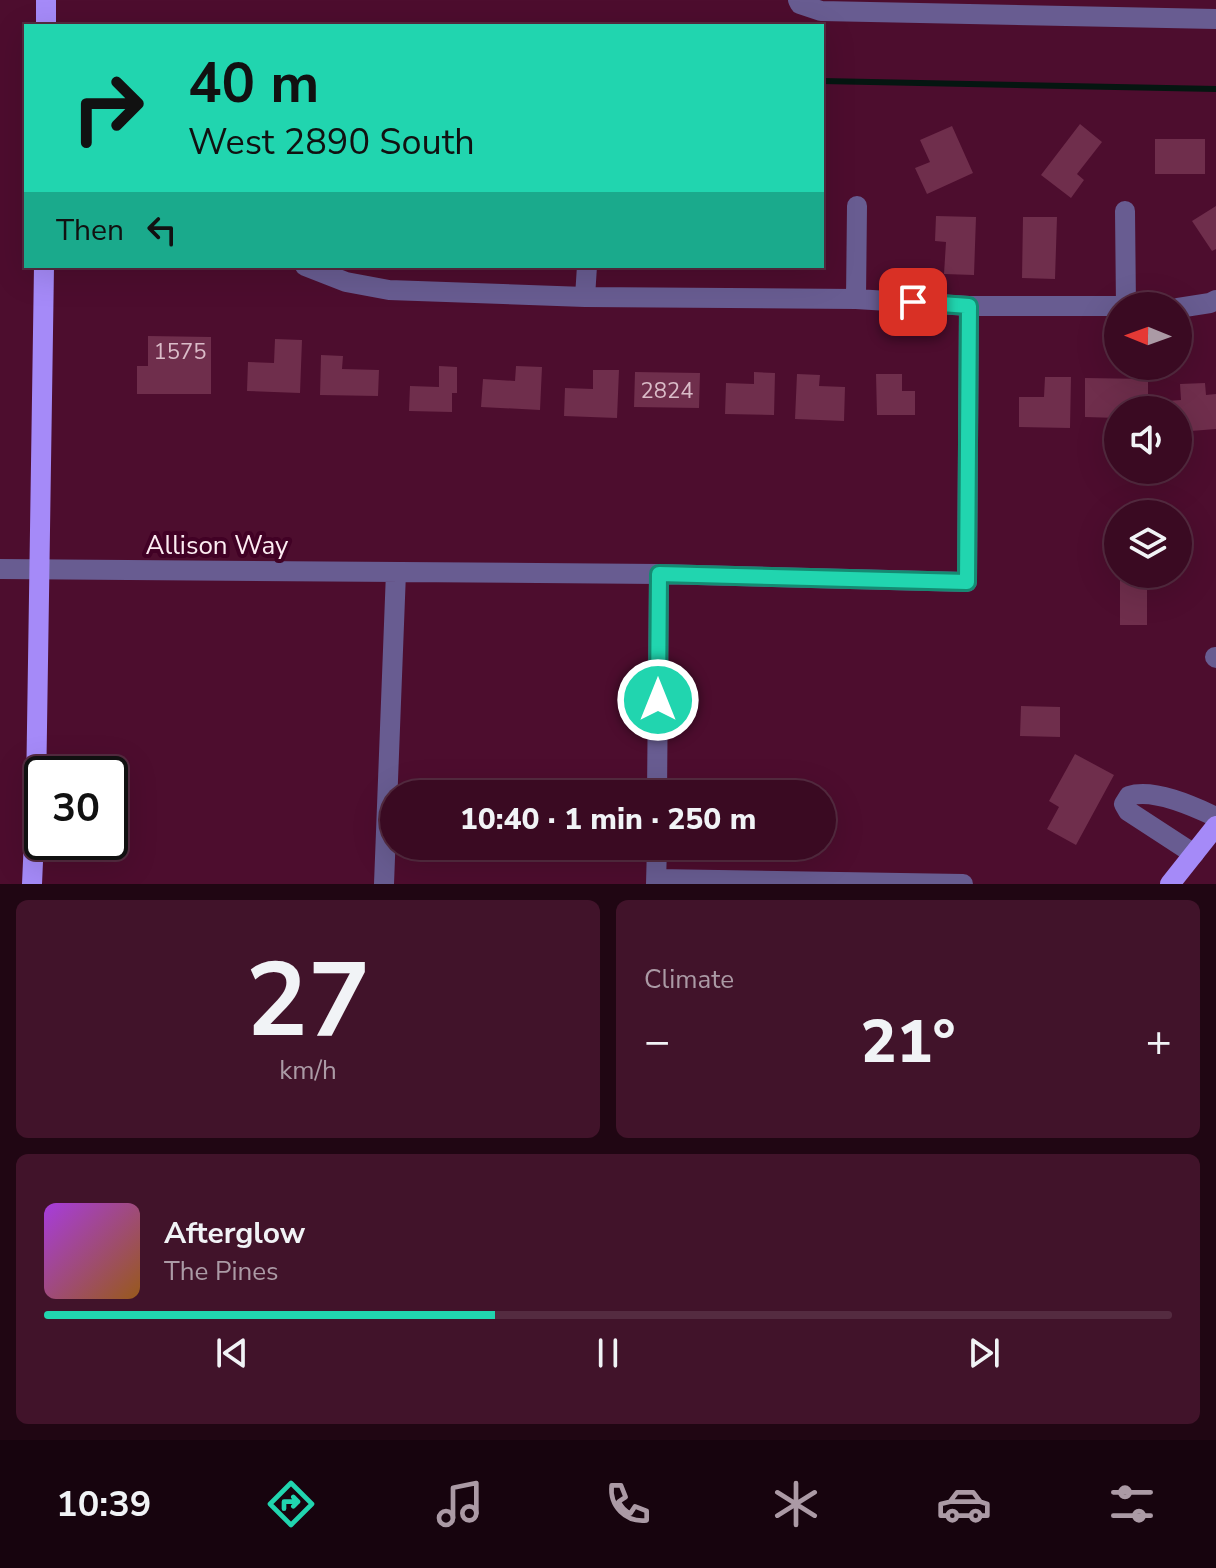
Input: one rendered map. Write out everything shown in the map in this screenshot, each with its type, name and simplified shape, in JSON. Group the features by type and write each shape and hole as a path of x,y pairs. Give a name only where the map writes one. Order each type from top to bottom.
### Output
{"main road":[{"path":"46,0 46,24"},
{"path":"32,884 44,268"},
{"path":"1170,884 1216,826"}],"street":[{"path":"798,0 800,4 821,11 1139,8 1216,19"},
{"path":"856,299 857,206"},
{"path":"1125,211 1126,292"},
{"path":"310,268 346,282 389,290 585,297 856,299 969,306 1104,306"},
{"path":"585,297 587,268"},
{"path":"1192,306 1216,300"},
{"name":"Allison Way","path":"0,569 659,574 967,582 969,306"},
{"path":"384,884 396,572"},
{"path":"657,780 659,574"},
{"path":"1194,854 1128,811 1124,804 1129,796 1137,793 1193,806 1216,817"},
{"path":"657,860 656,881 963,884"}],"building":[{"path":"1080,124 1102,142 1077,174 1084,180 1071,198 1041,175"},
{"path":"952,126 973,173 927,194 915,168 930,162 920,140"},
{"path":"1155,139 1205,139 1205,174 1155,174"},
{"path":"1216,206 1216,249 1212,251 1192,221"},
{"path":"936,216 976,217 974,275 944,274 946,242 935,241"},
{"path":"1023,217 1057,217 1055,279 1022,278"},
{"path":"148,336 211,337 211,394 137,394 137,366 148,366"},
{"path":"275,339 302,340 300,393 247,391 248,362 274,363"},
{"path":"321,355 343,356 342,369 379,370 378,396 320,395"},
{"path":"439,366 457,367 457,393 452,393 452,412 409,411 410,386 439,387"},
{"path":"516,366 542,367 540,410 481,407 483,379 515,381"},
{"path":"593,370 619,370 617,418 564,416 565,388 593,389"},
{"path":"635,372 700,373 699,408 634,407"},
{"path":"754,372 775,373 774,415 725,414 726,383 754,384"},
{"path":"797,374 820,375 819,386 845,387 844,421 795,419"},
{"path":"876,374 902,374 902,391 915,391 915,415 877,415"},
{"path":"1045,377 1071,377 1070,428 1019,427 1019,397 1044,397"},
{"path":"1085,378 1148,380 1148,396 1104,396 1104,418 1085,417"},
{"path":"1205,383 1206,395 1216,394 1216,429 1192,431 1192,396 1181,396 1180,384"},
{"path":"1120,588 1147,588 1147,625 1120,625"},
{"path":"1021,706 1060,707 1060,737 1020,736"},
{"path":"1075,754 1114,775 1076,845 1047,829 1059,807 1049,801"}],"waterway":[{"path":"824,81 1216,89"}],"route":[{"path":"658,700 659,574 967,582 969,306 913,302"}]}
